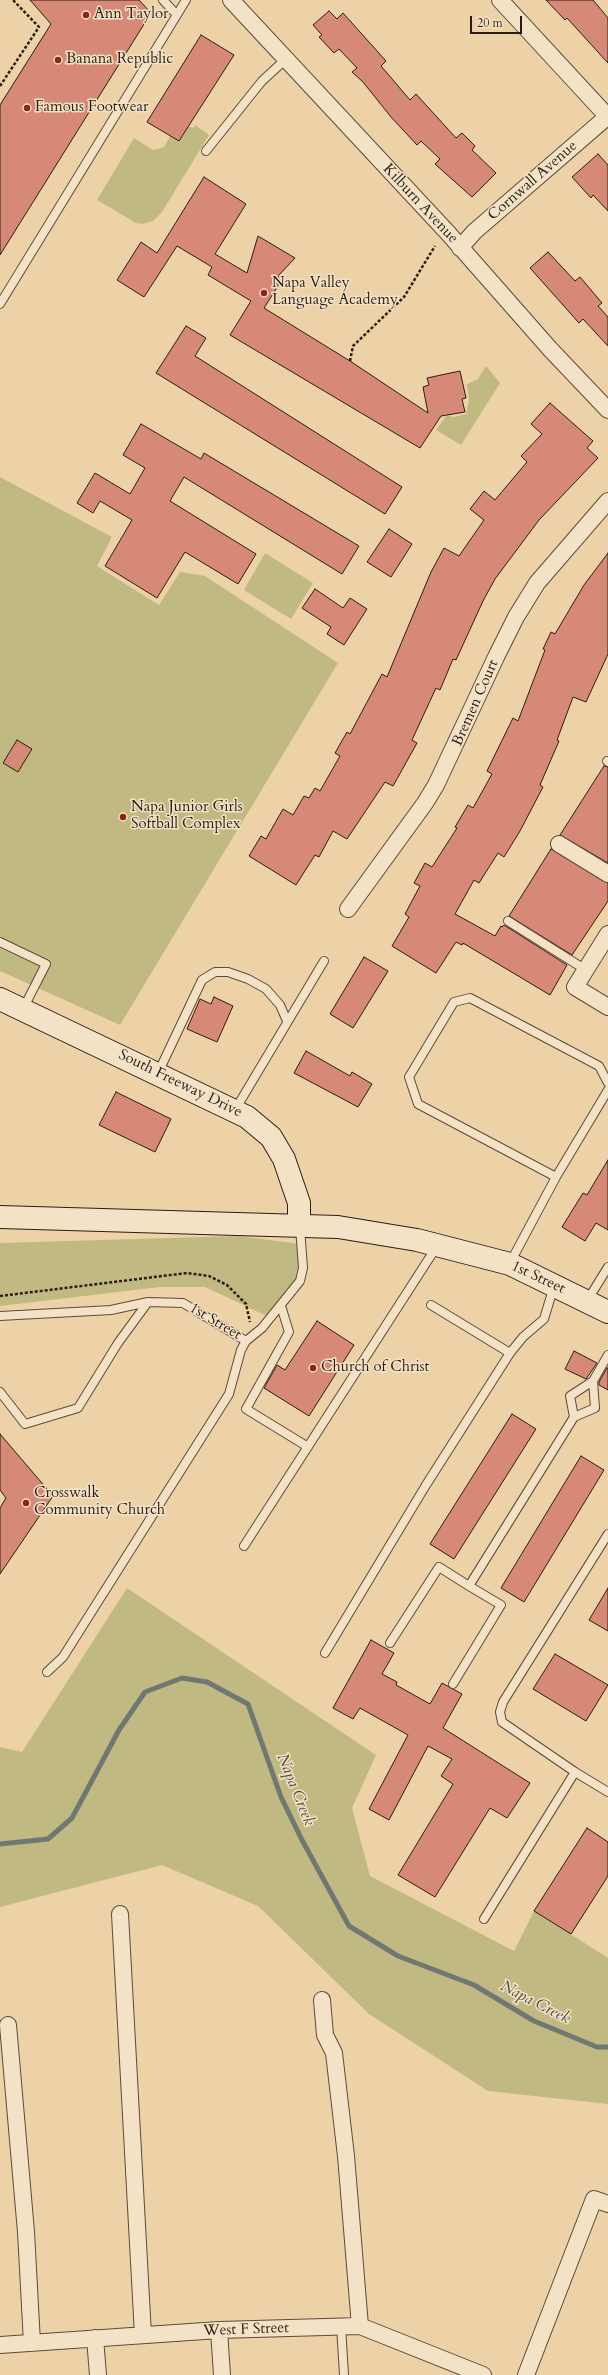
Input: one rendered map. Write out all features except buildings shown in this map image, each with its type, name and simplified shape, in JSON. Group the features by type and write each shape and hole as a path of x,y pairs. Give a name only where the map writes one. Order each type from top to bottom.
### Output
{"main road":[{"name":"South Freeway Drive","path":"0,999 158,1073 247,1117 271,1137 284,1159 298,1203 300,1224"},
{"name":"1st Street","path":"0,1216 338,1226 438,1245 510,1264 608,1312"}],"street":[{"name":"Kilburn Avenue","path":"231,0 608,410"},
{"path":"500,0 608,117"},
{"name":"Cornwall Avenue","path":"460,248 474,232 608,117"},
{"name":"Bremen Court","path":"348,909 436,785 516,617 537,583 608,501"},
{"path":"560,844 608,874"},
{"path":"608,934 575,987 608,1007"},
{"path":"120,1914 143,2336"},
{"path":"322,2000 325,2035 334,2053 344,2140 360,2326"},
{"path":"8,2025 26,2232 32,2343"},
{"path":"526,2375 594,2199 608,2204"},
{"name":"West F Street","path":"0,2345 219,2330 360,2326 483,2375"},
{"path":"219,2330 222,2375"},
{"path":"95,2338 98,2375"}],"lane":[{"path":"163,0 176,14"},
{"path":"0,304 176,14 186,0"},
{"path":"206,151 262,81 286,59"},
{"path":"508,921 586,970"},
{"path":"0,942 46,964 22,1010"},
{"path":"234,1110 324,961"},
{"path":"158,1073 202,980 215,972 228,972 248,979 266,990 280,1005 287,1022"},
{"path":"556,1177 418,1104 409,1077 454,1002 470,998 599,1066 608,1083"},
{"path":"510,1264 556,1177 608,1090"},
{"name":"1st Street","path":"0,1316 111,1310 148,1302 183,1303 246,1341 253,1336 281,1306 300,1280 303,1268 300,1224"},
{"path":"244,1546 438,1245"},
{"path":"586,1302 608,1267"},
{"path":"325,1653 426,1485 510,1353 523,1337 544,1319 554,1285"},
{"path":"0,1392 25,1424 78,1408 118,1343 148,1302"},
{"path":"431,1305 510,1353"},
{"path":"281,1306 289,1332 246,1409 308,1447"},
{"path":"47,1672 63,1657 228,1394 241,1350 246,1341"},
{"path":"574,1417 570,1396 593,1381 608,1355"},
{"path":"469,1586 574,1417 595,1408 593,1381"},
{"path":"608,1534 503,1702 500,1712 502,1722 575,1772 608,1792"},
{"path":"390,1643 439,1567 501,1605 453,1684"},
{"path":"484,1919 575,1772"},
{"path":"341,2326 344,2375"}],"path":[{"path":"0,86 39,27 13,0"},
{"path":"350,361 353,346 404,297 435,246"},
{"path":"0,1296 187,1273 209,1276 227,1285 246,1304 253,1336"}],"shaded area":[{"path":"195,125 209,135 162,212 153,221 142,224 136,223 97,200 134,138 153,150 164,147 170,136 179,141 188,126 193,128"},
{"path":"486,366 500,383 461,445 436,430 447,415 453,417 466,414 469,400 467,384 478,379"},
{"name":"Napa Junior Girls Softball Complex","path":"0,477 112,537 97,566 159,605 180,572 205,576 338,663 120,1025 0,971"},
{"path":"265,553 313,583 291,619 244,590"},
{"path":"238,1236 301,1244 300,1281 269,1317 205,1287 160,1287 0,1306 0,1243"},
{"path":"127,1588 376,1755 352,1808 370,1876 514,1951 534,1911 608,1958 608,2104 488,2091 369,2014 258,1906 162,1865 0,1907 0,1747 22,1752"}],"waterway":[{"name":"Napa Creek","path":"0,1844 48,1839 72,1818 119,1730 145,1692 182,1678 207,1682 248,1704 281,1797 302,1840 349,1926 398,1956 474,1985 534,2021 597,2047 608,2047"}],"place":[{"name":"Ann Taylor","path":"86,15"},
{"name":"Banana Republic","path":"58,60"},
{"name":"Famous Footwear","path":"27,108"},
{"name":"Napa Valley Language Academy","path":"264,293"},
{"name":"Napa Junior Girls Softball Complex","path":"123,817"},
{"name":"Church of Christ","path":"313,1368"},
{"name":"Crosswalk Community Church","path":"26,1503"}]}
